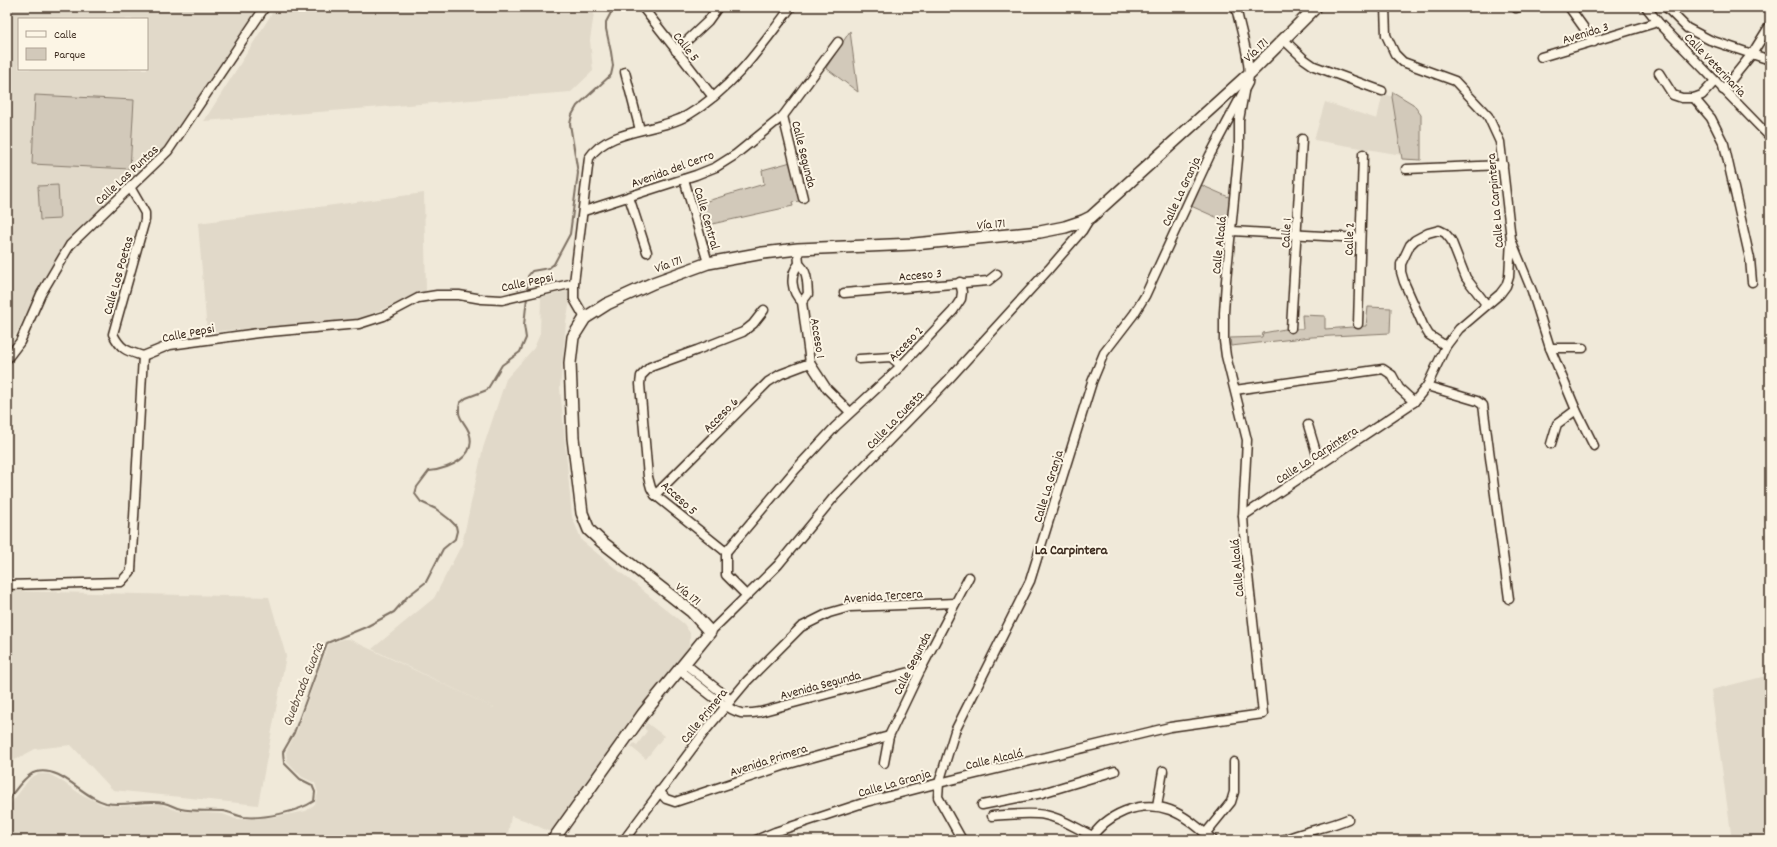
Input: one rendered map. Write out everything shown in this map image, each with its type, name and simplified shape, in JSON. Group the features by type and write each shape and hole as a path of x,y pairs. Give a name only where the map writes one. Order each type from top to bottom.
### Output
{"main road":[{"name":"Vía 171","path":"710,632 692,612 602,542 589,530 582,513 573,438 570,362 574,337 585,318 607,304 653,283 708,263 764,253 798,249 914,244 1040,232 1065,228 1084,222 1250,73 1316,7"},
{"path":"553,840 643,714 710,632"}],"street":[{"name":"Calle Las Puntas","path":"7,359 20,342 41,294 70,245 168,151 265,7"},
{"path":"676,51 708,21 718,7"},
{"path":"585,318 574,299 574,283 584,211 589,158 595,149 607,141 687,116 713,97 742,70 791,7"},
{"path":"1236,7 1250,73"},
{"name":"Calle La Carpintera","path":"1244,516 1414,402 1427,386 1446,346 1459,328 1486,304 1500,294 1509,277 1511,239 1500,142 1488,116 1455,81 1403,62 1395,54 1386,35 1385,7"},
{"path":"1569,7 1594,42"},
{"name":"Calle Veterinaria","path":"1646,7 1658,22 1770,137"},
{"path":"1666,7 1687,28 1710,40 1770,60"},
{"name":"Calle 5","path":"645,8 676,51 713,97"},
{"name":"Avenida 3","path":"1541,57 1658,22"},
{"path":"1723,90 1752,54 1770,25"},
{"path":"1284,40 1304,59 1314,66 1382,91"},
{"name":"Avenida del Cerro","path":"584,211 684,179 716,167 735,155 783,116 838,42"},
{"path":"625,72 640,130"},
{"name":"Calle La Granja","path":"756,840 775,832 866,802 939,783 955,731 1030,581 1092,382 1104,353 1134,314 1145,296 1210,155 1244,92 1250,73"},
{"path":"1659,73 1673,95 1682,98 1694,98 1702,95 1715,81"},
{"name":"Calle Alcalá","path":"939,783 1170,727 1263,714 1245,548 1244,516 1247,440 1226,356 1224,313 1232,231 1239,120 1244,92"},
{"path":"1694,98 1711,118 1724,144 1750,258 1752,282"},
{"name":"Calle Segunda","path":"783,116 803,198"},
{"path":"1224,129 1231,128 1239,135"},
{"name":"Calle 1","path":"1291,328 1302,139"},
{"name":"Calle 2","path":"1358,324 1363,154"},
{"path":"1406,169 1503,165"},
{"name":"Calle Central","path":"684,179 708,263"},
{"name":"Calle Los Poetas","path":"130,187 145,213 145,220 113,334 118,345 127,351 143,356"},
{"path":"629,197 647,252"},
{"name":"Calle La Cuesta","path":"710,632 778,565 834,497 949,379 1049,269 1082,231 1091,217"},
{"path":"1446,346 1429,335 1404,282 1401,272 1401,264 1410,245 1415,240 1428,233 1439,230 1445,233 1451,240 1466,278 1486,304"},
{"path":"1232,231 1360,238"},
{"path":"1511,239 1532,291 1550,348 1576,410 1594,446"},
{"name":"Acceso 1","path":"798,249 799,264 794,270 793,284 795,296 802,302 810,363 827,389 850,412"},
{"name":"Acceso 1","path":"799,264 804,268 808,288 808,294 802,302"},
{"name":"Acceso 3","path":"844,293 960,282 988,281 997,274"},
{"name":"Acceso 2","path":"850,412 901,366 957,306 961,299 962,292 960,282"},
{"name":"Calle Pepsi","path":"143,356 170,345 258,333 359,324 384,316 418,298 437,294 459,295 482,300 502,300 574,283"},
{"name":"Acceso 5","path":"726,552 655,495 651,488 648,477 640,384 641,376 656,363 697,350 743,332 753,324 764,310"},
{"path":"1550,348 1582,348"},
{"path":"7,585 121,582 131,571 143,356"},
{"path":"859,359 891,357 901,366"},
{"name":"Acceso 6","path":"655,495 768,382 781,374 810,363"},
{"path":"1235,390 1383,369 1392,375 1399,388 1414,402"},
{"path":"1427,386 1477,401 1483,405 1509,599"},
{"path":"1550,444 1557,424 1576,410"},
{"path":"746,595 726,575 726,552 796,469 850,412"},
{"path":"1308,425 1320,465"},
{"name":"Calle Segunda","path":"884,763 889,736 921,669 969,577"},
{"name":"Avenida Tercera","path":"814,619 829,613 850,608 956,603"},
{"name":"Calle Primera","path":"624,840 659,791 728,703 795,633 814,619"},
{"name":"Avenida Segunda","path":"682,666 740,713 760,712 921,669"},
{"name":"Avenida Primera","path":"659,791 666,799 675,802 789,764 889,736"},
{"path":"1205,834 1231,802 1234,792 1234,762"},
{"path":"982,805 1042,793 1115,771"},
{"path":"1157,806 1163,771"},
{"path":"939,783 938,797 962,840"},
{"path":"1002,802 1005,815"},
{"path":"992,816 1033,814 1046,816 1059,820 1092,838 1105,822 1114,815 1127,810 1157,806 1184,818 1213,840"},
{"path":"1283,840 1294,835 1333,825 1348,818"},
{"path":"882,840 904,840"}],"shaded area":[{"path":"7,7 258,7 210,83 165,147 64,246 37,290 7,349"},
{"path":"276,7 595,7 590,40 593,71 571,92 204,121"},
{"path":"1388,95 1392,97 1394,102 1402,155 1314,140 1325,102 1377,119 1382,97"},
{"path":"424,193 426,291 359,319 207,332 198,223"},
{"path":"572,290 566,322 560,388 572,517 582,541 684,624 690,633 690,640 687,652 598,765 552,833 527,821 511,816 507,840 7,840 7,809 30,778 38,774 49,774 79,793 103,805 124,806 160,804 178,811 223,814 236,819 275,817 306,811 315,804 318,793 315,783 302,777 287,761 286,752 297,731 329,644 343,639 349,639 494,708 372,649 434,598 462,544 483,448 506,379 534,348 540,334 541,297"},
{"path":"7,591 269,597 286,656 258,805 113,790 71,745 35,749 13,761 7,769"},
{"path":"1770,675 1770,840 1732,840 1711,690"},
{"path":"647,723 664,736 646,759 631,747 634,743 637,745 647,731 644,728"}],"green space":[{"path":"850,31 858,92 826,68"},
{"path":"1393,92 1413,104 1421,115 1421,160 1402,159 1392,97"},
{"path":"35,95 134,100 130,169 32,164"},
{"path":"791,162 800,201 792,202 793,206 703,226 697,204 764,184 762,170"},
{"path":"58,185 60,219 40,220 38,186"},
{"path":"1201,185 1231,198 1227,222 1191,206"},
{"path":"1368,307 1391,308 1390,333 1312,337 1231,346 1230,338 1262,337 1263,333 1285,329 1303,329 1302,315 1325,316 1325,329 1366,326"}],"waterway":[{"name":"Quebrada Guaria","path":"527,293 528,276 532,271 549,268 554,264 570,234 578,173 570,124 572,115 577,106 611,75 613,66 606,22 614,7"},
{"name":"Quebrada Guaria","path":"7,802 28,776 36,772 46,771 55,773 97,800 113,804 157,802 186,810 223,811 241,816 261,817 290,811 314,801 315,792 312,785 300,779 284,763 283,752 294,733 327,643 366,627 394,612 408,596 426,582 443,549 455,539 457,531 456,526 436,509 421,502 415,494 417,487 429,471 445,468 466,455 471,441 469,432 459,413 460,403 466,398 487,390 502,365 520,352 526,338 524,325 527,297"}],"district":[{"name":"La Carpintera","path":"1071,549"}]}
